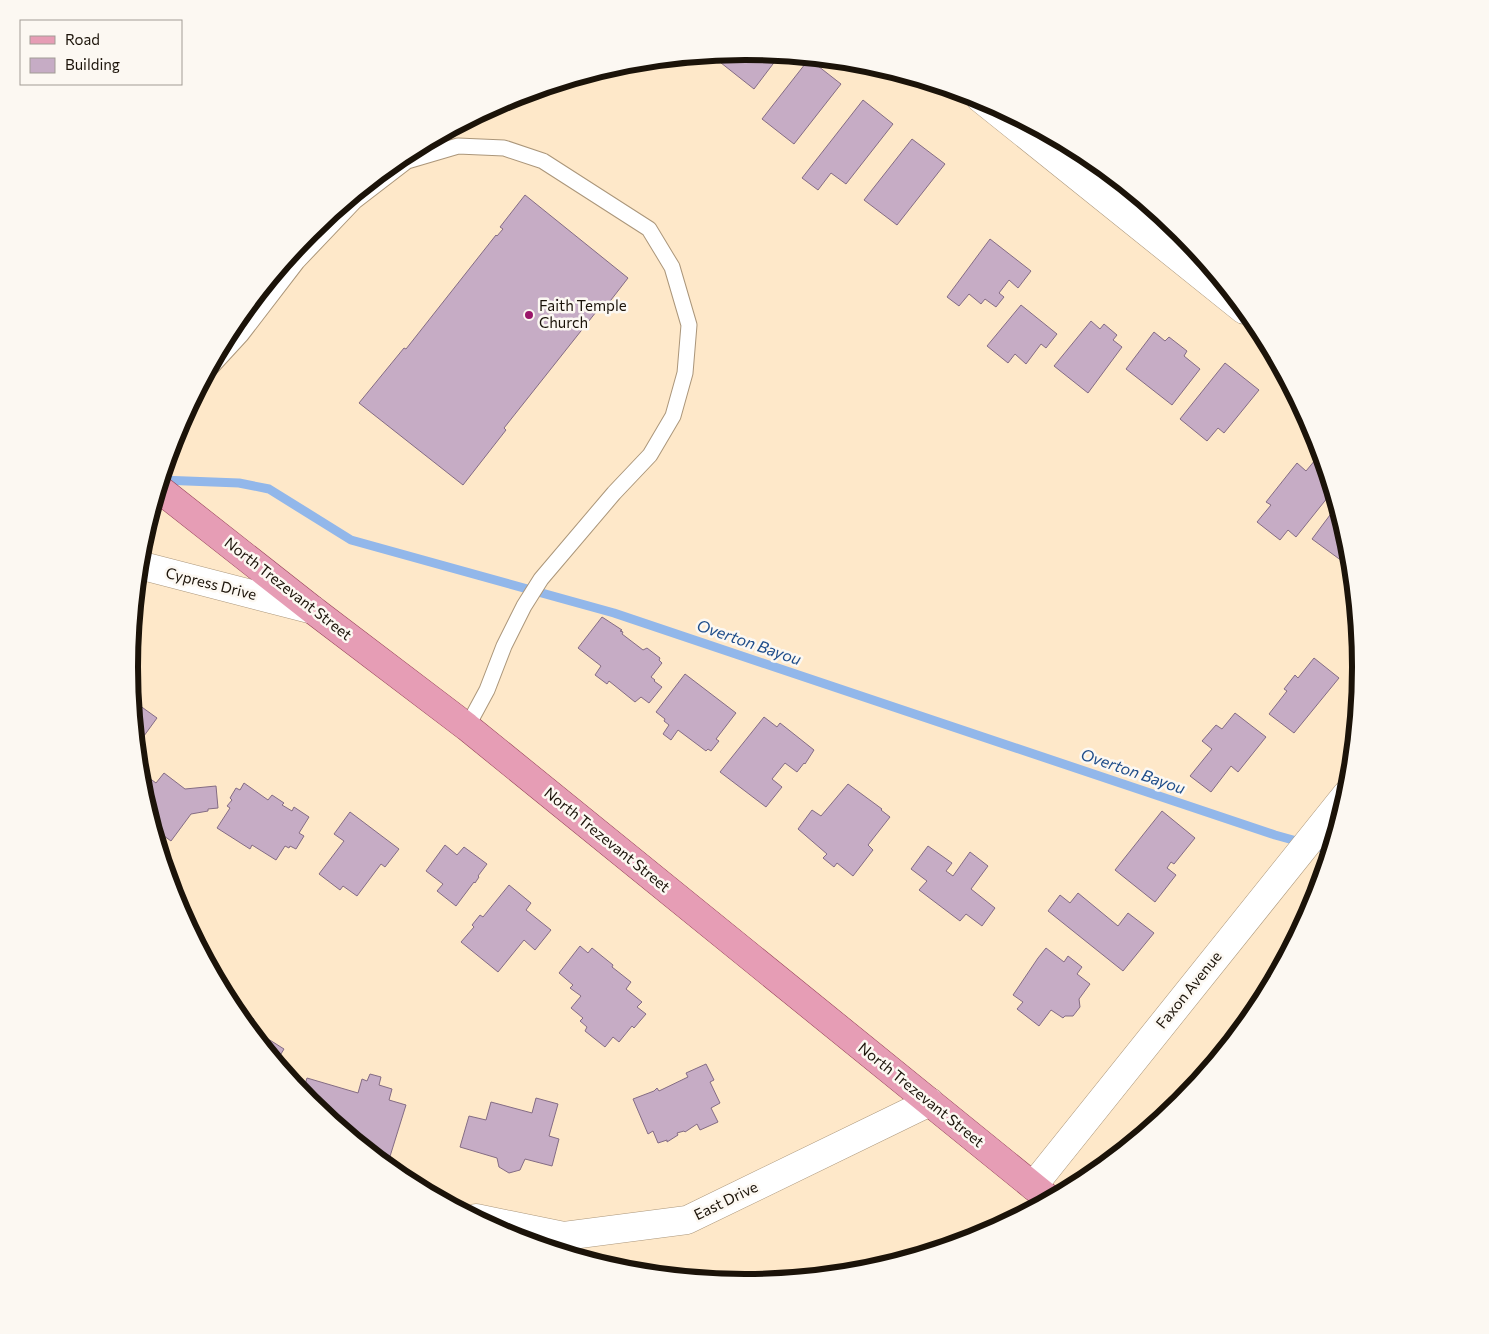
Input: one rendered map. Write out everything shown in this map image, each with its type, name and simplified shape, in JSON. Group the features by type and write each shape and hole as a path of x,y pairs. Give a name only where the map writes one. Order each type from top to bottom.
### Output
{"main road":[{"name":"North Trezevant Street","path":"164,492 313,610 467,727 1041,1192"}],"street":[{"path":"1008,121 1222,293"},
{"name":"Cypress Drive","path":"146,567 313,610"},
{"name":"Faxon Avenue","path":"1041,1192 1298,854 1334,810"},
{"name":"East Drive","path":"502,1223 564,1236 688,1220 930,1102"}],"lane":[{"path":"364,194 407,162 458,146 504,148 543,161 649,229 672,267 689,325 685,373 673,416 650,455 614,493 541,579 524,606 504,646 487,690 467,727"},
{"path":"227,350 297,262 351,205"}],"building":[{"path":"718,61 775,61 754,89"},
{"path":"806,63 816,64 841,84 794,144 762,119"},
{"path":"863,100 893,124 846,184 831,173 818,190 802,178"},
{"path":"912,139 945,164 897,225 864,200"},
{"path":"525,195 628,278 604,309 600,307 504,428 506,430 463,485 359,403 404,348 406,349 496,235 503,229 500,227"},
{"path":"990,239 1031,271 1018,288 1009,280 999,293 1004,297 996,307 985,299 981,304 969,294 959,306 947,297"},
{"path":"1021,305 1057,334 1046,348 1041,344 1026,364 1015,354 1008,363 987,346"},
{"path":"1091,321 1100,329 1104,324 1117,335 1113,340 1122,347 1088,393 1054,366"},
{"path":"1154,332 1165,341 1169,337 1187,351 1184,356 1200,369 1172,405 1126,369"},
{"path":"1225,363 1259,390 1224,433 1218,428 1207,441 1180,419"},
{"path":"1315,461 1327,498 1296,537 1288,530 1280,540 1257,522 1271,505 1266,502 1297,463 1306,471"},
{"path":"1332,513 1342,561 1312,539"},
{"path":"602,617 622,630 620,631 623,632 622,634 643,650 647,648 660,658 659,660 662,663 651,677 662,687 649,703 641,697 635,702 609,681 607,684 595,675 601,666 578,648"},
{"path":"1314,658 1339,678 1294,733 1269,714 1287,691 1284,689 1295,675 1298,678"},
{"path":"685,674 736,713 716,739 719,741 711,751 708,749 706,751 678,730 671,740 663,734 669,725 656,712"},
{"path":"139,705 157,718 142,738"},
{"path":"1235,713 1266,737 1238,772 1231,766 1211,792 1190,776 1212,749 1202,741 1216,725 1222,729"},
{"path":"764,717 777,727 780,723 814,750 797,772 785,763 772,779 782,787 766,807 720,772"},
{"path":"164,773 185,789 216,786 218,808 191,814 171,841 161,834 148,777 156,783"},
{"path":"244,783 268,800 272,795 284,803 282,805 292,811 294,807 309,817 299,833 304,836 296,849 285,846 276,860 252,845 250,849 217,828 230,808 227,806 232,800 230,798 236,788 240,790"},
{"path":"848,784 890,817 868,845 873,850 853,876 837,863 834,867 823,858 827,854 798,829 812,810 821,816"},
{"path":"1162,811 1195,838 1174,864 1171,862 1167,868 1176,875 1155,902 1115,870"},
{"path":"350,812 399,849 385,867 381,864 357,896 343,886 340,890 319,874 344,841 334,834"},
{"path":"445,845 457,855 464,847 487,864 475,883 456,906 437,891 443,884 426,871"},
{"path":"928,846 952,863 946,871 953,876 970,852 988,866 971,889 995,908 982,926 966,914 960,921 919,890 927,881 911,869"},
{"path":"509,885 531,903 526,910 551,930 535,950 524,940 498,972 461,942 474,927 472,925 480,915 483,917"},
{"path":"1078,893 1118,926 1128,913 1154,933 1123,971 1048,911 1060,895 1070,903"},
{"path":"580,946 588,953 592,948 631,982 626,989 642,1002 637,1007 646,1014 634,1028 632,1026 619,1042 613,1037 605,1047 585,1031 587,1027 580,1021 583,1018 571,1008 581,996 570,988 573,985 559,973"},
{"path":"1046,948 1064,962 1068,956 1082,967 1077,974 1090,984 1079,999 1080,1007 1073,1016 1065,1016 1063,1018 1051,1010 1039,1026 1017,1009 1023,1002 1013,995"},
{"path":"265,1037 284,1049 279,1057 264,1038"},
{"path":"706,1064 714,1080 710,1082 720,1103 711,1108 718,1122 700,1130 697,1124 685,1132 677,1133 678,1135 667,1142 667,1140 658,1143 653,1131 648,1134 633,1099 657,1088 659,1091 688,1077 686,1073"},
{"path":"370,1074 381,1077 379,1085 392,1089 389,1100 406,1105 389,1159 344,1123 305,1085 307,1078 358,1093 362,1079 367,1081"},
{"path":"536,1098 558,1104 549,1136 559,1139 552,1166 525,1159 520,1170 509,1173 499,1167 497,1158 460,1147 469,1116 486,1120 491,1102 532,1113"}],"waterway":[{"name":"Overton Bayou","path":"167,480 239,483 269,489 351,540 614,613 1275,835 1323,848"}],"place":[{"name":"Faith Temple Church","path":"529,315"}]}
